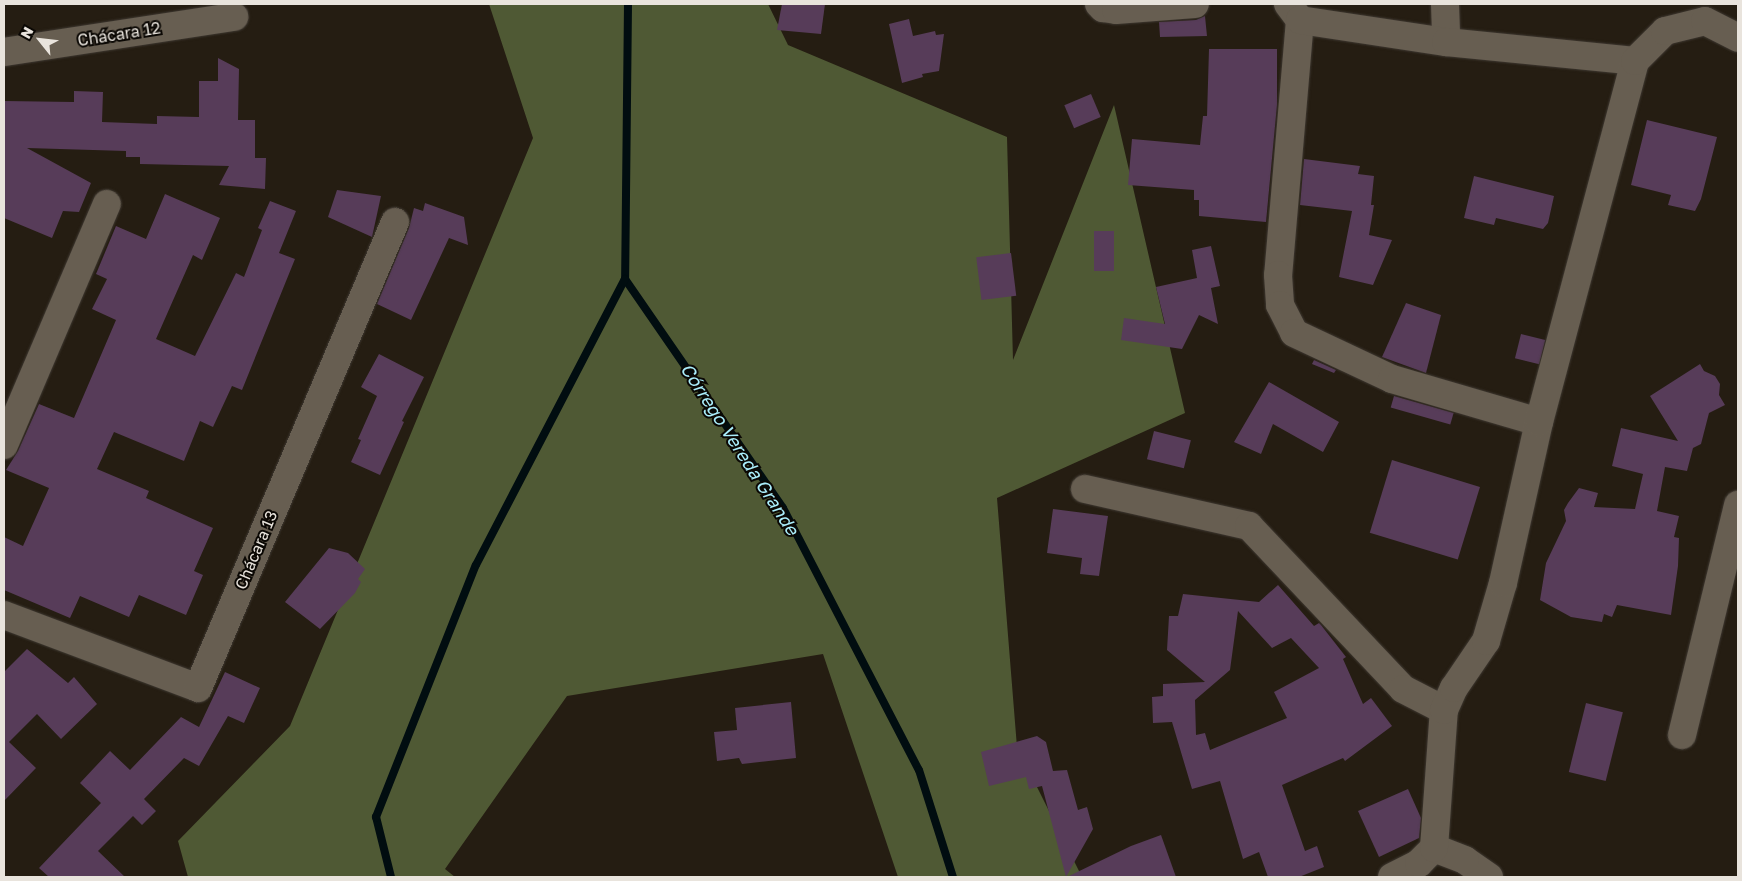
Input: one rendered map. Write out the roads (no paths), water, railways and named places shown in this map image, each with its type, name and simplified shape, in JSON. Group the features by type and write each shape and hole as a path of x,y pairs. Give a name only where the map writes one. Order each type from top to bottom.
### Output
{"street":[{"path":"1099,4 1103,8 1116,10 1195,4"},
{"path":"1445,4 1446,42"},
{"path":"1539,422 1392,379 1294,333 1280,305 1278,275 1294,12 1446,42 1635,61"},
{"name":"Chácara 12","path":"4,52 234,17"},
{"path":"1392,877 1419,863 1434,848 1441,786 1444,710 1454,688 1486,641 1503,583 1539,422 1635,61 1665,31 1705,21 1738,38"},
{"path":"4,445 107,204"},
{"name":"Chácara 13","path":"4,615 198,688 395,222"},
{"path":"1085,488 1249,526 1403,689 1444,710"},
{"path":"1682,735 1738,505"},
{"path":"1434,848 1465,860 1489,877"}],"waterway":[{"name":"Córrego Vereda Grande","path":"628,4 625,279 783,508 919,770 953,877"},
{"path":"391,877 376,817 476,565 625,279"}]}
